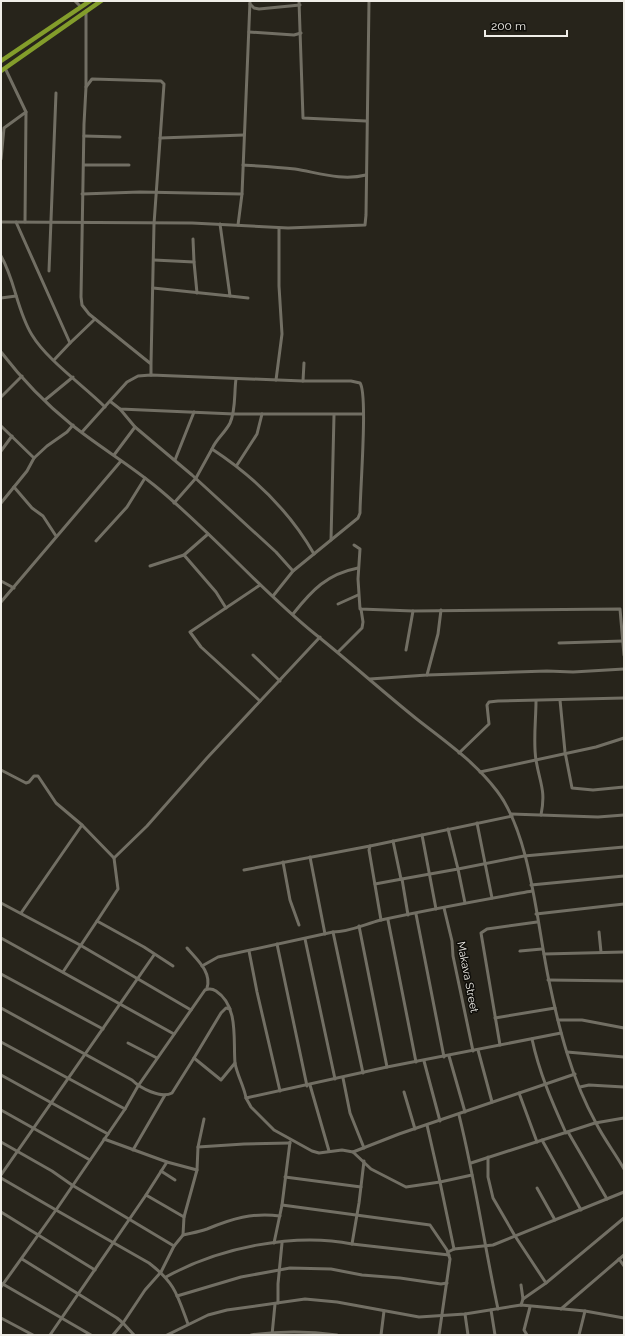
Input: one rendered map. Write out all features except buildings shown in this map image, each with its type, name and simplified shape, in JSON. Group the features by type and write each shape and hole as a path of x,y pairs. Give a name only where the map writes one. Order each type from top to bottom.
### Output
{"highway":[{"path":"1,61 90,1"},
{"path":"3,69 101,1"},
{"path":"7,57 11,63"}],"street":[{"path":"75,1 81,7"},
{"path":"1,222 220,224 280,228 360,227 365,225 369,1"},
{"path":"250,2 254,8 259,9 300,3 303,118 366,121"},
{"path":"238,225 242,194 250,2"},
{"path":"86,11 86,87 82,194 82,305 95,319 151,364"},
{"path":"249,32 294,35 301,33"},
{"path":"3,69 26,112 25,222"},
{"path":"86,73 92,79 164,82 154,224 151,375"},
{"path":"86,87 92,79"},
{"path":"49,271 56,93"},
{"path":"1,158 2,129 26,112"},
{"path":"160,138 244,135"},
{"path":"84,136 120,137"},
{"path":"84,165 129,165"},
{"path":"243,165 295,169 332,177 359,177 366,175"},
{"path":"82,194 242,194"},
{"path":"16,222 70,343"},
{"path":"220,224 230,296"},
{"path":"276,380 282,334 279,286 280,228"},
{"path":"193,239 197,293"},
{"path":"1,256 8,268 16,296 31,334 40,347 105,407"},
{"path":"154,260 194,262"},
{"path":"153,288 248,298"},
{"path":"1,298 16,296"},
{"path":"54,360 95,319"},
{"path":"1,352 45,400 73,425 145,478 174,503 272,596 459,753 480,772 497,791 511,815 524,856 531,885 548,980 567,1052 595,1123 624,1169"},
{"path":"303,381 304,363"},
{"path":"82,432 111,402 131,378 151,375 358,382 363,388 360,512 358,518 293,571 272,596"},
{"path":"1,397 22,376"},
{"path":"45,400 73,377"},
{"path":"174,503 196,478 215,442 229,425 234,414 236,379"},
{"path":"111,402 120,409 135,427 196,478 276,552 293,571"},
{"path":"120,409 234,414 363,414"},
{"path":"175,460 194,412"},
{"path":"237,466 257,434 262,414"},
{"path":"331,540 334,415"},
{"path":"1,503 31,466 34,458 47,446 67,432 73,425"},
{"path":"1,426 34,458"},
{"path":"114,455 135,427"},
{"path":"1,451 12,436"},
{"path":"212,449 237,466 258,484 286,515 314,554"},
{"path":"1,602 47,550 56,536 80,511 121,461"},
{"path":"96,541 127,507 145,478"},
{"path":"14,487 32,508 43,516 56,536"},
{"path":"150,566 184,554 208,534"},
{"path":"338,652 362,628 363,622 361,609 359,608 358,595 360,549 354,545"},
{"path":"184,554 216,592 226,608"},
{"path":"293,614 303,600 328,578 346,570 358,568"},
{"path":"1,581 14,588"},
{"path":"260,585 197,626 190,634 201,647 260,701"},
{"path":"338,604 358,595"},
{"path":"361,609 413,612 441,610 622,609 624,655"},
{"path":"426,675 438,634 441,610"},
{"path":"406,650 413,612"},
{"path":"114,858 147,826 206,758 320,637"},
{"path":"559,643 623,641"},
{"path":"253,655 280,681"},
{"path":"370,679 426,675 546,671 574,672 624,669"},
{"path":"459,753 489,724 487,705 489,702 624,698"},
{"path":"560,700 565,752 572,788 593,790 624,787"},
{"path":"536,701 535,759 544,789 541,815"},
{"path":"480,772 565,752 596,747 624,738"},
{"path":"1,770 26,783 34,776 38,776 56,803 82,825 114,858 118,889 63,972"},
{"path":"244,870 370,846 511,815 598,817 624,815"},
{"path":"477,823 492,898"},
{"path":"21,914 82,825"},
{"path":"448,829 465,903"},
{"path":"422,835 436,909"},
{"path":"393,841 402,879 408,916"},
{"path":"370,846 369,850 381,920"},
{"path":"375,884 524,856 624,847"},
{"path":"310,857 326,934"},
{"path":"283,862 290,900 299,926"},
{"path":"531,885 624,876"},
{"path":"202,966 218,957 333,932 345,932 359,926 381,920 388,920 465,903 532,891"},
{"path":"1,902 80,945 191,1010"},
{"path":"536,914 624,904"},
{"name":"Makava Street","path":"444,908 473,1051"},
{"path":"416,914 444,1057"},
{"path":"388,920 416,1062"},
{"path":"97,921 144,947 154,955 173,966"},
{"path":"500,1045 481,933 487,929 537,922"},
{"path":"359,926 387,1067"},
{"path":"333,932 363,1073"},
{"path":"599,932 602,952"},
{"path":"1,938 120,1002 174,1034"},
{"path":"305,939 335,1080"},
{"path":"277,944 309,1085 329,1150"},
{"path":"91,1335 2,1285 40,1236 72,1185 125,1109 138,1086 207,988 209,981 202,966 186,948"},
{"path":"520,952 542,949"},
{"path":"249,951 280,1091"},
{"path":"544,954 624,952"},
{"path":"1,1174 33,1127 69,1079 85,1053 154,955"},
{"path":"1,974 103,1029"},
{"path":"548,980 624,981"},
{"path":"207,988 213,989 220,993 230,1009 233,1021 235,1063 246,1098 251,1107 274,1130 290,1141 312,1151 319,1152 342,1150 353,1152 575,1074"},
{"path":"1,1008 85,1053 132,1080 138,1086 165,1095 172,1093 221,1013 226,1008 230,1009"},
{"path":"495,1018 555,1008"},
{"path":"558,1020 582,1020 624,1028"},
{"path":"246,1098 335,1080 387,1067 562,1033"},
{"path":"532,1039 536,1059 545,1084 567,1133 607,1198"},
{"path":"1,1042 125,1109"},
{"path":"128,1042 157,1058"},
{"path":"478,1050 492,1102"},
{"path":"567,1052 624,1057"},
{"path":"449,1056 466,1112"},
{"path":"194,1058 221,1080 235,1063"},
{"path":"424,1061 440,1121"},
{"path":"1,1075 108,1134"},
{"path":"343,1078 350,1113 364,1148"},
{"path":"580,1087 589,1085 624,1087"},
{"path":"404,1092 415,1129"},
{"path":"519,1093 537,1142"},
{"path":"133,1150 165,1095"},
{"path":"1,1110 90,1160"},
{"path":"459,1115 480,1207 484,1246 498,1308"},
{"path":"471,1163 595,1123 624,1118"},
{"path":"113,1335 145,1290 161,1272 174,1246 183,1235 184,1217 197,1170 198,1147 204,1119"},
{"path":"427,1125 454,1249"},
{"path":"104,1139 167,1162 197,1170"},
{"path":"542,1140 581,1210"},
{"path":"198,1147 290,1141"},
{"path":"274,1243 282,1205 290,1141"},
{"path":"1,1142 16,1152 52,1170 72,1185 174,1246"},
{"path":"353,1152 356,1157 364,1161 371,1169 406,1187 472,1175"},
{"path":"488,1157 488,1177 493,1198 515,1236 546,1283"},
{"path":"352,1244 364,1161"},
{"path":"50,1335 131,1220 167,1162"},
{"path":"161,1171 174,1180"},
{"path":"285,1177 361,1187"},
{"path":"1,1178 161,1272 166,1277 177,1296 188,1324"},
{"path":"537,1188 555,1220"},
{"path":"449,1254 454,1249 484,1246 515,1236 624,1192"},
{"path":"146,1196 184,1217"},
{"path":"282,1205 430,1226 449,1254 450,1264 439,1335"},
{"path":"1,1212 95,1270"},
{"path":"183,1235 197,1232 238,1217 256,1215 280,1216"},
{"path":"520,1305 523,1300 546,1283 624,1218"},
{"path":"166,1277 215,1256 231,1251 274,1243 314,1239 449,1254"},
{"path":"272,1334 277,1304 282,1243"},
{"path":"561,1309 624,1255"},
{"path":"22,1259 123,1323 134,1335"},
{"path":"619,1260 624,1266"},
{"path":"177,1296 241,1277 290,1268 331,1270 367,1276 400,1278 440,1284 447,1283"},
{"path":"520,1285 523,1300"},
{"path":"169,1334 188,1324 227,1310 305,1299 337,1302 419,1317 465,1314 520,1305 585,1311 624,1318"},
{"path":"527,1335 524,1330 530,1307"},
{"path":"491,1310 495,1335"},
{"path":"381,1335 384,1311"},
{"path":"579,1335 585,1311"},
{"path":"465,1314 468,1335"},
{"path":"1,1318 33,1335"},
{"path":"251,1335 306,1331 337,1335"}]}
